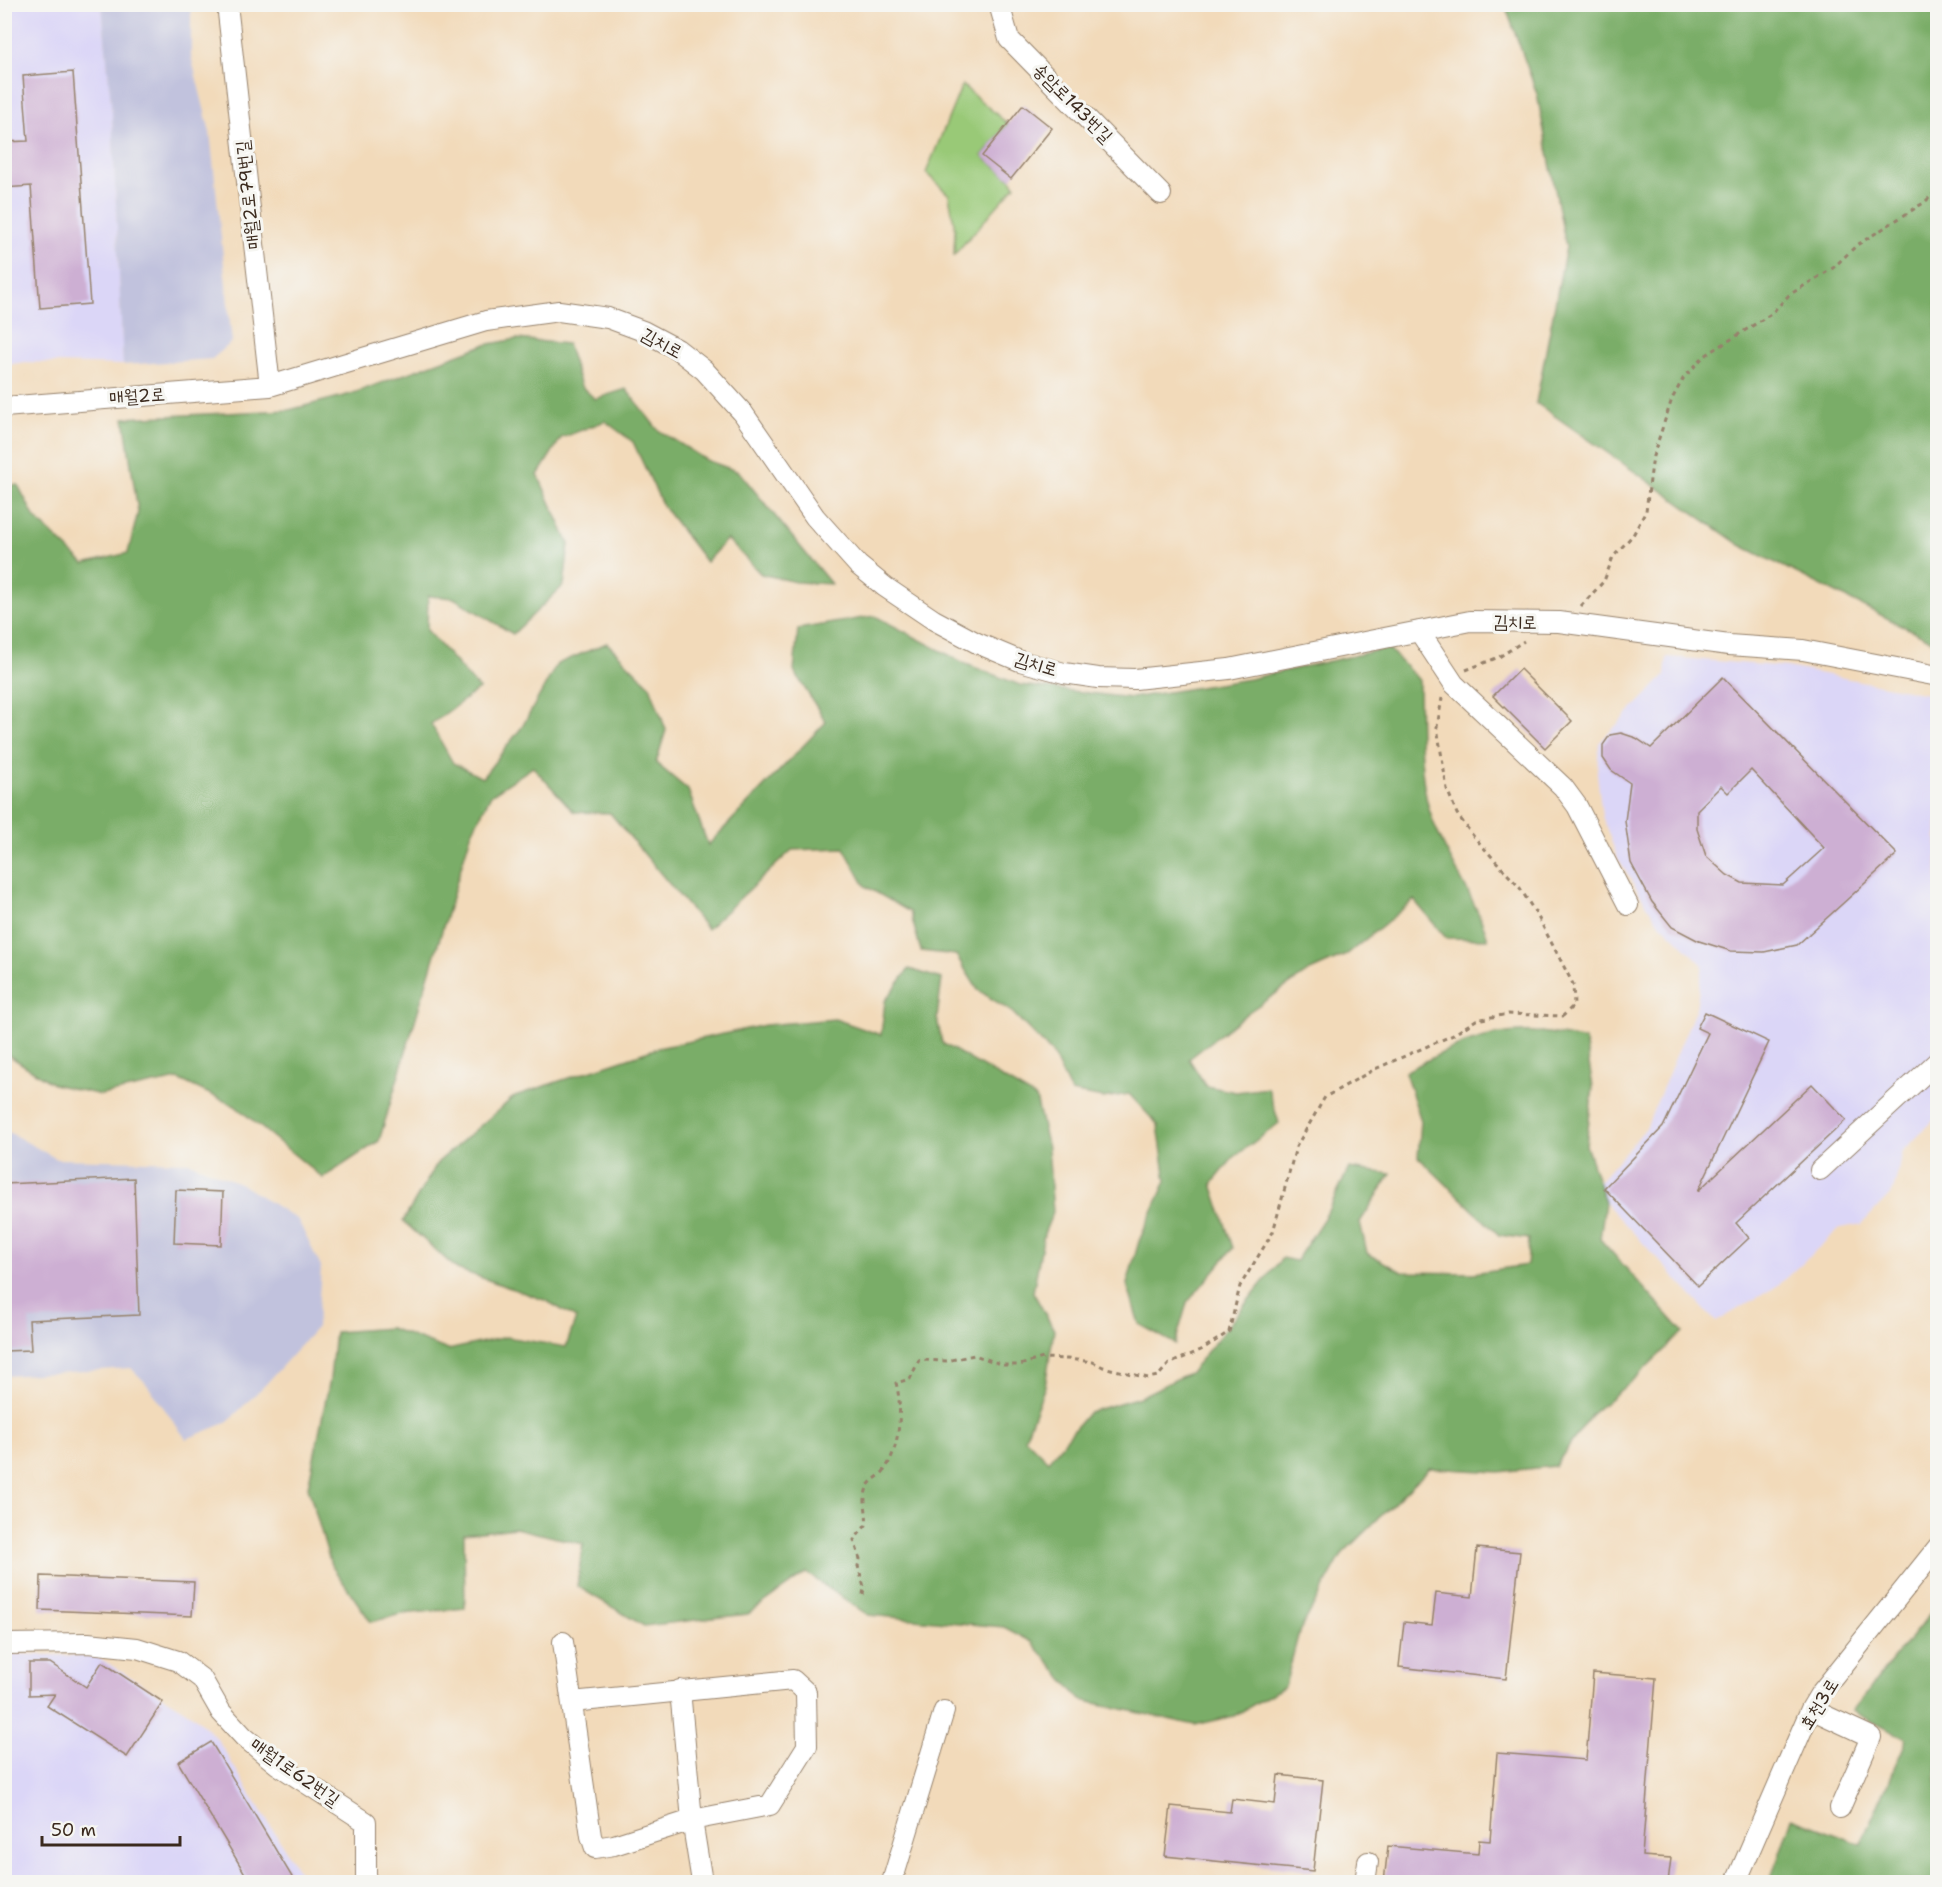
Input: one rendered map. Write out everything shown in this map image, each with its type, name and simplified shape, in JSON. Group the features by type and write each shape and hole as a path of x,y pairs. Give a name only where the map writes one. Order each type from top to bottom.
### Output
{"street":[{"name":"매월2로79번길","path":"227,4 270,386"},
{"name":"송암로143번길","path":"999,4 1009,39 1161,194"},
{"name":"김치로","path":"270,386 486,321 559,311 608,318 677,349 704,370 743,413 815,517 858,565 934,620 977,643 1020,661 1098,678 1135,679 1229,669 1470,621 1564,623 1729,645 1803,650 1938,676"},
{"name":"매월2로","path":"4,406 270,386"},
{"path":"1419,631 1449,676 1563,787 1577,806 1628,905"},
{"path":"1820,1170 1938,1061"},
{"name":"효천3로","path":"1736,1882 1811,1709 1820,1694 1938,1547"},
{"path":"562,1642 591,1836 595,1848 614,1845 692,1820 770,1805 807,1746 806,1692 793,1680 572,1702"},
{"name":"매월1로62번길","path":"4,1644 88,1643 137,1648 178,1661 201,1680 221,1712 244,1737 278,1764 366,1822 366,1882"},
{"path":"680,1690 692,1820 702,1882"},
{"path":"1811,1709 1871,1737 1840,1808"},
{"path":"892,1882 944,1711"},
{"path":"1365,1882 1368,1862"}],"path":[{"path":"1564,623 1604,581 1613,556 1633,536 1646,511 1653,456 1672,399 1683,379 1703,357 1771,314 1789,295 1833,268 1857,244 1925,202 1938,189"},
{"path":"863,1595 864,1587 858,1566 860,1559 854,1540 866,1525 864,1502 868,1486 883,1473 894,1451 900,1417 896,1383 910,1379 913,1367 919,1360 947,1361 974,1355 1004,1365 1020,1365 1043,1358 1067,1359 1093,1362 1103,1367 1148,1378 1158,1376 1169,1364 1201,1350 1229,1332 1240,1286 1273,1232 1296,1147 1325,1097 1375,1069 1453,1035 1476,1020 1508,1014 1563,1017 1574,1005 1573,984 1538,917 1520,888 1474,837 1457,814 1447,789 1437,727 1444,686 1449,676 1479,667 1520,645 1542,622"}],"shaded area":[{"path":"187,4 191,8 191,56 210,132 232,342 212,359 123,365 112,113 102,5"},
{"path":"4,5 102,5 112,113 123,365 25,362 5,365"},
{"path":"1667,657 1787,667 1937,696 1937,1117 1903,1151 1893,1191 1862,1224 1840,1228 1777,1286 1716,1322 1605,1202 1597,1184 1646,1128 1696,1008 1703,965 1655,918 1618,859 1602,816 1597,773 1599,743 1665,676"},
{"path":"5,1130 57,1159 189,1162 241,1184 298,1220 321,1267 317,1327 266,1384 226,1423 186,1439 145,1382 131,1368 5,1376"},
{"path":"5,1654 96,1656 194,1716 217,1739 305,1882 5,1882"}],"green space":[{"path":"1505,5 1937,5 1937,643 1740,545 1536,403 1566,247 1537,94"},
{"path":"962,85 1008,124 982,156 1011,179 1015,186 954,255 955,229 949,195 926,173"},
{"path":"517,339 567,344 581,386 595,399 626,389 658,430 706,460 739,472 831,584 796,582 761,574 727,539 706,562 663,506 633,442 605,421 561,438 538,475 569,544 564,585 513,634 454,598 428,596 427,630 479,689 431,724 453,763 482,778 522,727 557,664 607,643 650,686 666,730 656,763 688,790 708,845 826,722 794,671 798,629 875,616 966,664 1020,685 1131,698 1249,679 1388,648 1419,680 1421,762 1425,794 1435,826 1475,906 1488,939 1446,938 1414,900 1346,955 1308,972 1250,1011 1189,1059 1206,1086 1236,1092 1268,1088 1279,1123 1233,1158 1212,1184 1233,1248 1187,1303 1175,1344 1139,1324 1127,1284 1139,1241 1166,1181 1158,1125 1129,1094 1103,1098 1071,1092 1052,1053 1012,1012 978,990 956,955 921,951 910,912 865,886 844,848 792,850 707,929 610,813 574,812 533,767 491,795 471,834 379,1141 323,1178 235,1106 178,1079 101,1095 53,1084 5,1053 5,485 18,485 35,518 84,564 128,553 138,512 124,418 289,410 351,394 484,345"},
{"path":"909,969 942,979 937,1018 942,1043 1036,1098 1048,1148 1053,1212 1044,1234 1033,1292 1054,1330 1045,1386 1025,1438 1048,1461 1089,1412 1140,1397 1191,1372 1282,1258 1296,1261 1326,1215 1349,1168 1391,1174 1360,1222 1367,1253 1402,1272 1473,1273 1527,1265 1529,1239 1499,1235 1418,1157 1421,1121 1405,1072 1452,1048 1483,1037 1517,1032 1541,1032 1585,1040 1593,1087 1586,1145 1605,1202 1600,1239 1683,1332 1635,1378 1591,1415 1555,1466 1499,1472 1430,1468 1343,1553 1299,1632 1285,1686 1234,1716 1195,1725 1081,1700 1032,1642 1004,1627 868,1615 806,1573 748,1614 644,1626 577,1586 583,1544 515,1528 464,1534 465,1608 402,1614 371,1622 331,1565 308,1487 330,1379 335,1332 390,1328 448,1350 506,1337 566,1347 576,1318 547,1301 457,1269 403,1221 438,1162 515,1096 658,1048 765,1025 835,1019 881,1035 885,1001"},
{"path":"1937,1605 1937,1882 1770,1882 1792,1818 1861,1844 1907,1739 1852,1711"}],"building":[{"path":"73,72 90,304 40,308 31,186 4,188 4,142 28,141 23,76"},
{"path":"1023,105 1052,128 1011,179 982,156"},
{"path":"1520,669 1572,721 1545,748 1493,696"},
{"path":"1723,677 1897,854 1797,945 1764,952 1731,951 1699,941 1672,927 1652,902 1631,863 1625,821 1630,783 1611,770 1603,758 1603,745 1610,735 1621,733 1636,738 1651,748","holes":["1751,770 1824,848 1783,885 1742,883 1727,875 1706,856 1697,829 1697,810 1721,786 1728,793"]},
{"path":"1705,1012 1769,1042 1698,1191 1812,1084 1846,1120 1736,1223 1749,1238 1698,1286 1604,1188 1663,1127 1708,1033 1697,1028"},
{"path":"134,1178 139,1315 29,1320 31,1350 4,1351 4,1184"},
{"path":"176,1190 223,1192 221,1245 174,1243"},
{"path":"1477,1548 1520,1552 1506,1679 1399,1667 1404,1622 1432,1625 1436,1593 1472,1597"},
{"path":"41,1576 194,1582 192,1616 40,1610"},
{"path":"102,1662 163,1702 127,1757 47,1706 55,1694 29,1695 29,1663 50,1663 86,1687"},
{"path":"1593,1673 1656,1678 1642,1856 1671,1858 1668,1882 1384,1882 1388,1846 1478,1854 1479,1840 1490,1841 1497,1753 1586,1760"},
{"path":"211,1742 295,1882 250,1882 178,1762"},
{"path":"1278,1775 1323,1780 1313,1871 1165,1856 1171,1806 1230,1812 1232,1799 1275,1804"}]}
